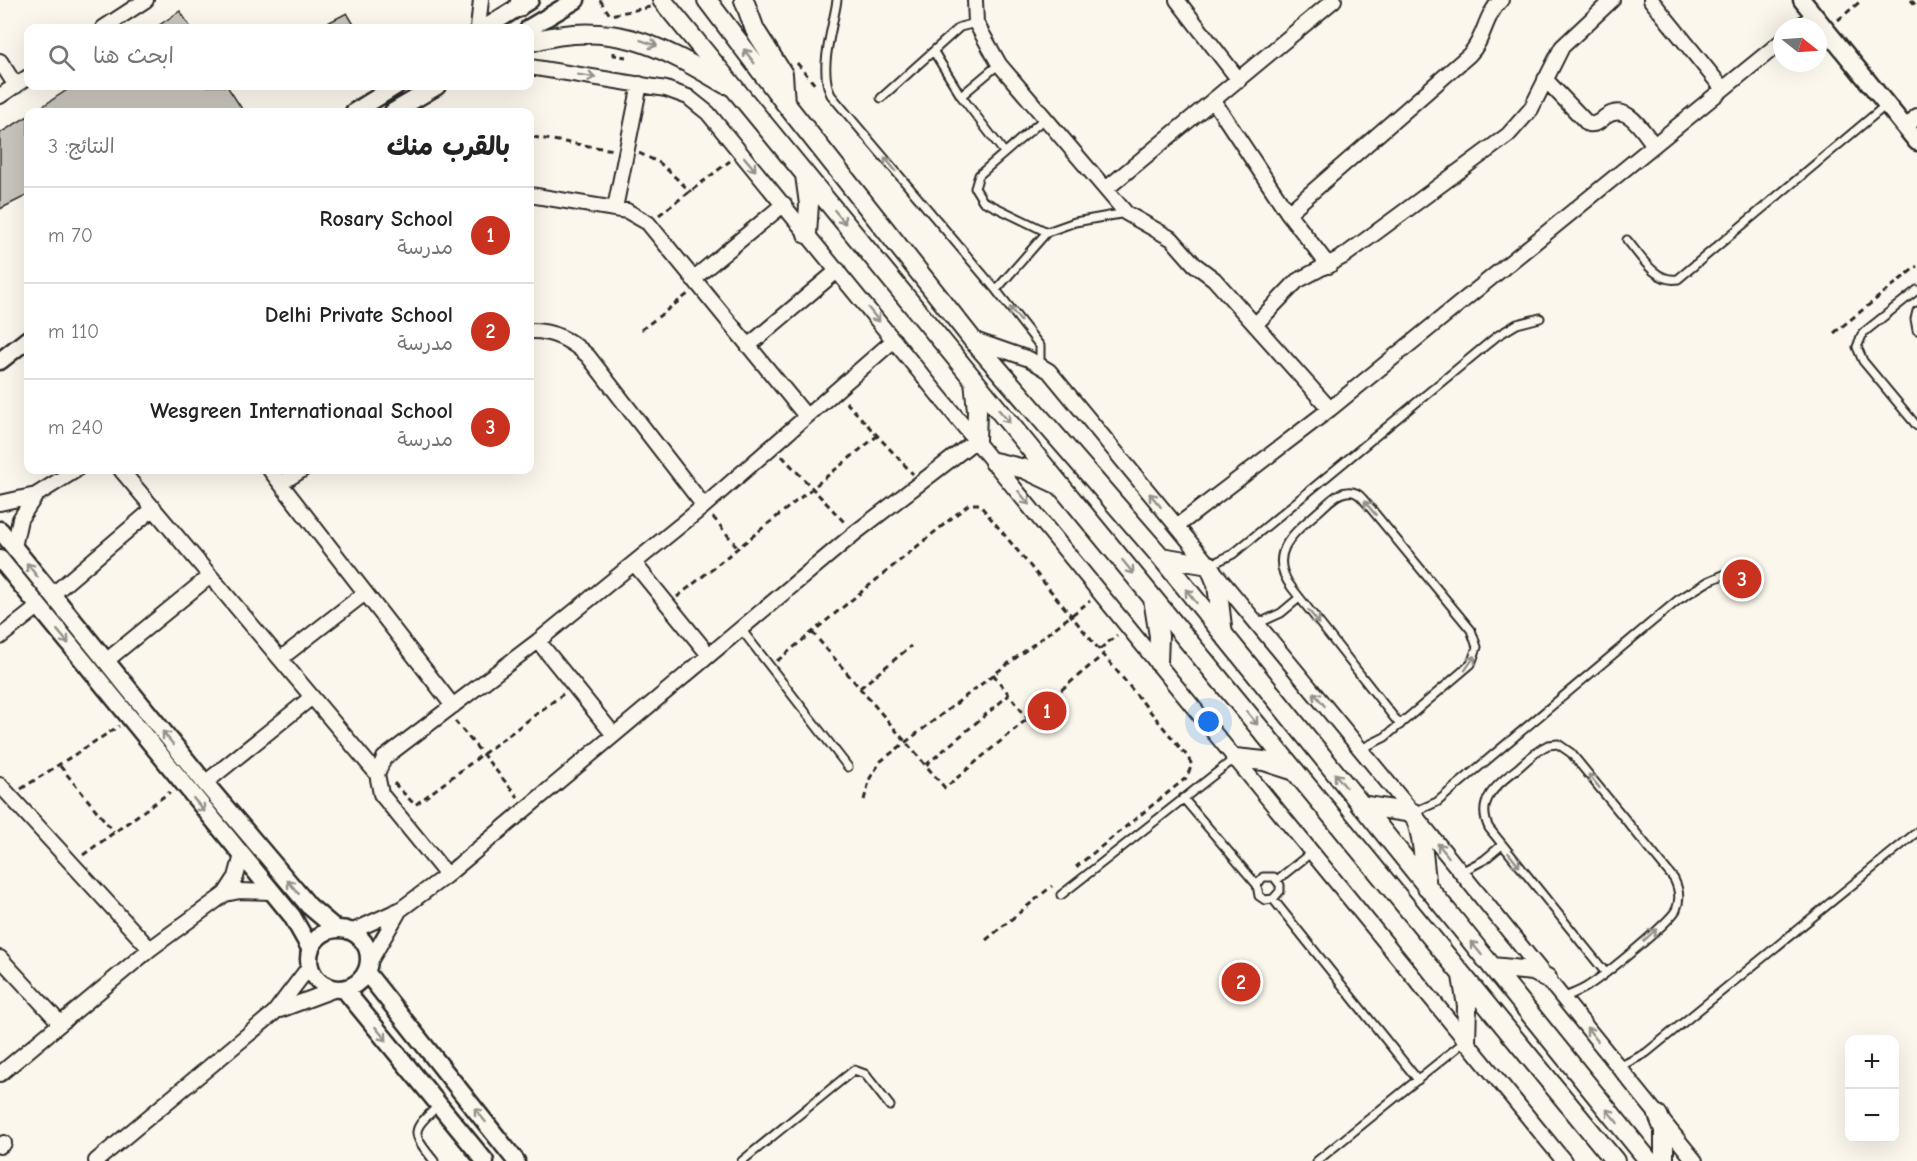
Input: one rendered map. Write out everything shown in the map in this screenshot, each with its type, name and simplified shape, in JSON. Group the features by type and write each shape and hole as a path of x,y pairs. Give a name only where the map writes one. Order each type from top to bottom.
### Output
{"main road":[{"path":"707,0 785,103 972,339 1161,557 1649,1161"},
{"path":"744,0 754,30 783,74 785,103"},
{"path":"663,2 1615,1161"},
{"path":"534,41 570,33 592,32 634,38 671,52 736,91"},
{"path":"805,173 809,204 807,234"},
{"path":"974,380 977,411 976,440"},
{"path":"994,462 1025,469 1063,487"},
{"path":"1161,557 1209,565 1217,584 1223,636"},
{"path":"1153,597 1159,636 1158,662"},
{"path":"1235,758 1264,761 1295,771"},
{"path":"1360,805 1413,813 1420,826 1427,889"},
{"path":"1492,968 1527,970 1547,978"},
{"path":"1461,972 1467,1006 1466,1041"},
{"path":"1658,1116 1664,1130 1664,1161"}],"street":[{"path":"109,24 146,0"},
{"path":"478,24 481,0"},
{"path":"534,26 576,0"},
{"path":"975,0 976,23 999,64 1126,213 1172,239 1194,264 1214,279 1330,409"},
{"path":"1177,0 1239,80"},
{"path":"1107,189 1334,0"},
{"path":"1288,213 1469,55 1476,46 1487,5 1501,0"},
{"path":"1255,325 1297,281 1329,266 1508,135 1531,109 1555,57 1570,37 1612,0"},
{"path":"1651,0 1723,90"},
{"path":"1802,0 1816,18"},
{"path":"491,24 523,3"},
{"path":"1810,18 1814,15"},
{"path":"1827,31 1887,104 1911,122 1917,142"},
{"path":"1177,526 1330,409 1773,48"},
{"path":"0,61 16,86"},
{"path":"534,68 677,92 699,104 784,204 1564,1161"},
{"path":"1545,79 1588,124 1595,124 1610,114 1621,112 1631,117 1654,145"},
{"path":"0,96 24,80"},
{"path":"615,208 640,84"},
{"path":"360,108 390,90"},
{"path":"400,108 430,90"},
{"path":"1213,100 1288,213 1329,266"},
{"path":"534,196 615,208 633,213 648,223 806,416"},
{"path":"696,282 784,204"},
{"path":"748,346 838,270"},
{"path":"534,331 552,333 566,338 588,356 704,506"},
{"path":"972,339 1040,364 1049,371 1413,813 1695,1161"},
{"path":"447,875 386,802 377,784 378,771 392,750 538,641 704,506 894,340"},
{"path":"0,361 24,342"},
{"path":"353,932 402,909 447,875 855,533 922,484 976,440"},
{"path":"0,503 36,495 70,474"},
{"path":"124,474 312,697 378,771"},
{"path":"273,474 365,592 449,709"},
{"path":"281,483 296,474"},
{"path":"14,548 20,519 36,495"},
{"path":"52,595 154,508"},
{"path":"0,530 205,783 309,906 335,928 353,932 366,945 367,968 516,1161"},
{"path":"0,559 300,926 310,948"},
{"path":"634,563 709,655"},
{"path":"106,661 210,576"},
{"path":"280,659 365,592"},
{"path":"0,637 38,607"},
{"path":"538,641 614,735"},
{"path":"205,783 312,697"},
{"path":"0,785 150,949"},
{"path":"0,1074 150,949 225,894 236,877 242,855"},
{"path":"225,894 240,891 272,892"},
{"path":"275,1012 361,980 402,909"},
{"path":"335,928 315,939 310,948 309,967 315,978 324,986 340,989 485,1161"},
{"path":"0,958 60,1023"},
{"path":"96,1161 275,1012 309,967"}],"lane":[{"path":"837,0 825,84 831,95 996,290 1040,346 1040,364"},
{"path":"881,98 960,27 976,23"},
{"path":"934,52 962,96 1004,152"},
{"path":"962,96 999,64"},
{"path":"1627,240 1656,274 1670,280 1678,279 1887,104"},
{"path":"1046,117 979,175 975,188 984,201 1047,232"},
{"path":"996,290 1047,232 1075,222 1126,213"},
{"path":"1917,290 1863,333 1857,347 1863,361 1917,426"},
{"path":"1917,311 1914,318 1917,330"},
{"path":"1209,565 1233,554 1497,336 1517,324 1540,318"},
{"path":"1360,749 1385,737 1400,725 1471,664 1477,653 1475,636 1355,493 1346,492 1337,496 1287,541 1281,565 1287,581 1400,725"},
{"path":"1413,813 1437,802 1678,600 1709,581 1742,567"},
{"path":"1257,624 1281,613 1299,597"},
{"path":"741,629 848,767"},
{"path":"1563,998 1587,986 1605,972 1673,914 1679,893 1674,879 1568,749 1553,744 1543,747 1491,790 1485,802 1484,816 1489,828 1502,845 1605,972"},
{"path":"1061,895 1235,758"},
{"path":"1184,798 1257,885 1257,892 1262,898 1273,899 1418,1080"},
{"path":"1619,1067 1646,1053 1917,832"},
{"path":"1461,872 1484,860 1502,845"},
{"path":"1277,880 1312,852"},
{"path":"1257,885 1269,876 1277,880 1280,891 1273,899"},
{"path":"1317,1161 1466,1041"},
{"path":"742,1161 854,1070 865,1074 890,1106"},
{"path":"434,1161 417,1138 415,1130 419,1123 439,1105"}],"path":[{"path":"600,0 610,15 663,2"},
{"path":"1827,29 1862,0"},
{"path":"1911,0 1917,7"},
{"path":"648,223 741,153"},
{"path":"1834,333 1917,266"},
{"path":"641,330 696,282"},
{"path":"836,391 922,484"},
{"path":"668,604 877,436"},
{"path":"773,446 855,533"},
{"path":"770,667 972,502 982,506 1191,760 1191,770 1186,778 1068,874"},
{"path":"704,506 738,548"},
{"path":"864,800 875,769 905,741 1101,592"},
{"path":"1100,649 1129,626"},
{"path":"812,632 945,788 1104,654"},
{"path":"860,688 911,646"},
{"path":"993,674 1028,719"},
{"path":"378,771 415,805 574,686"},
{"path":"926,765 1010,695"},
{"path":"449,709 527,807"},
{"path":"10,796 130,719"},
{"path":"60,765 114,832"},
{"path":"71,864 182,784"},
{"path":"986,940 1059,881"}],"building":[{"path":"180,11 188,24 161,24"},
{"path":"347,13 354,24 326,24"},
{"path":"67,90 230,90 241,108 40,108"},
{"path":"24,118 24,197 0,209 0,133"}],"place":[{"name":"Wesgreen Internationaal School","path":"1742,579"},
{"name":"Rosary School","path":"1047,711"},
{"name":"Delhi Private School","path":"1241,982"}]}
